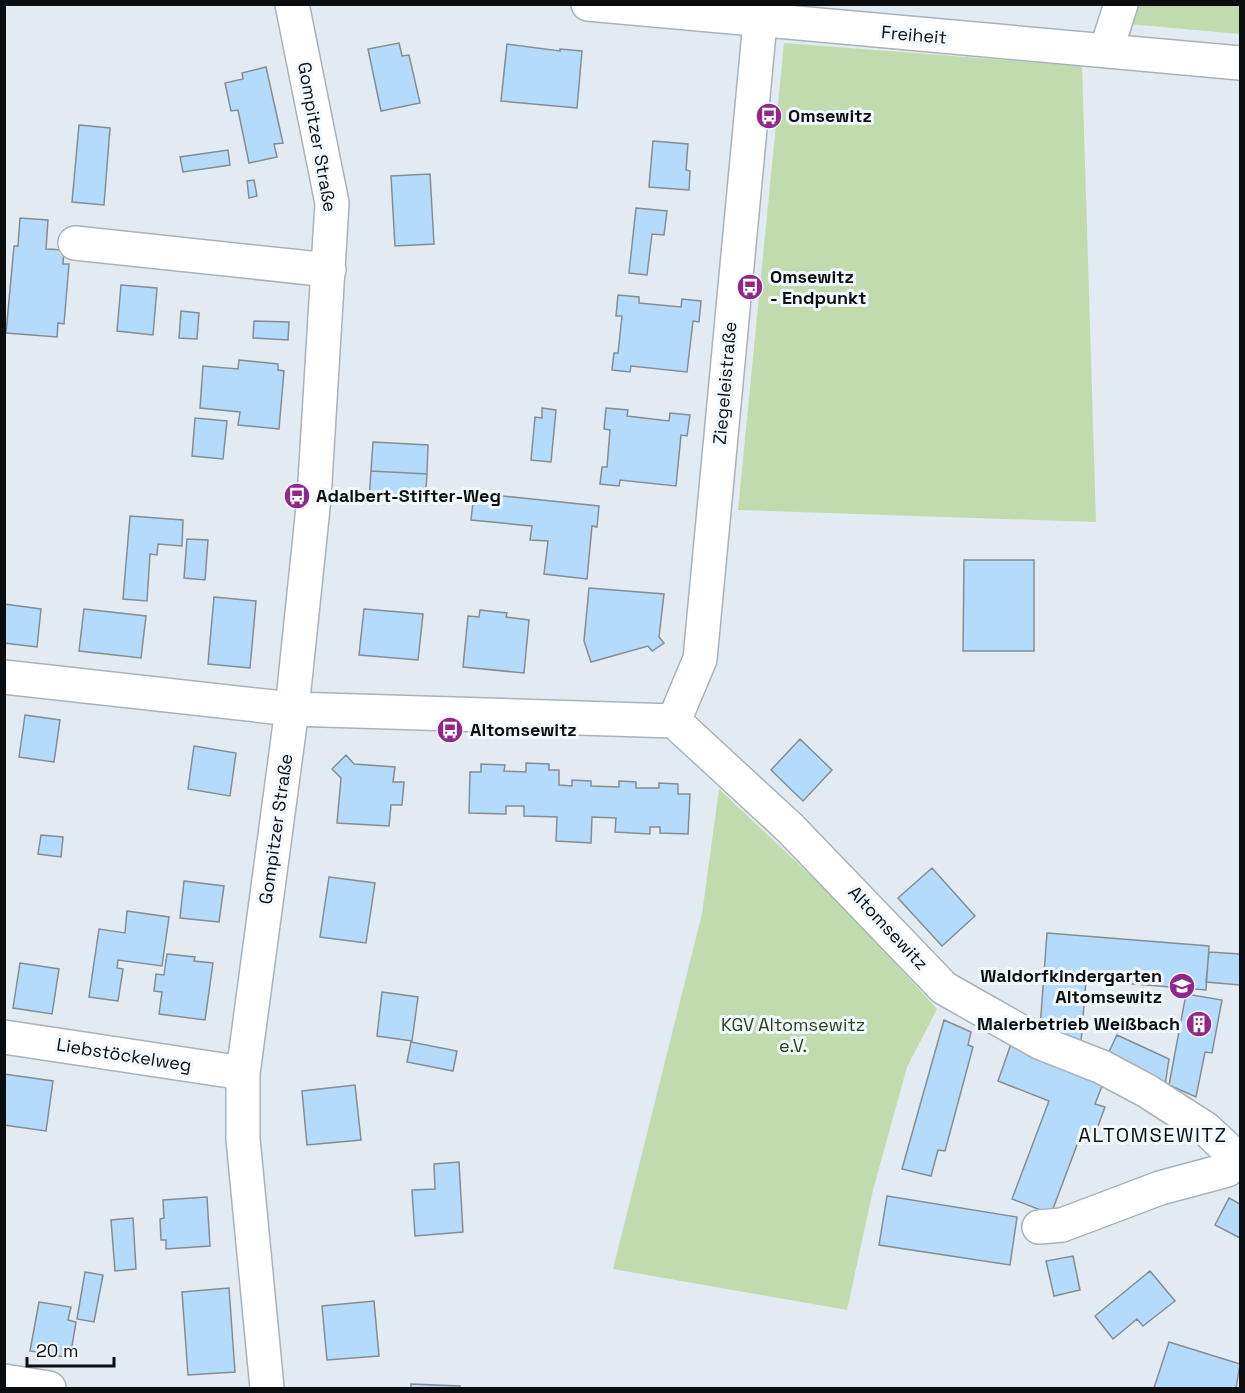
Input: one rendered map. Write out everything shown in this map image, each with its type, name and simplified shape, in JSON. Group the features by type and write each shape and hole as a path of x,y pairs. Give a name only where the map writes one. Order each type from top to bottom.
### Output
{"street":[{"name":"Gompitzer Straße","path":"267,1389 243,1139 243,1073 292,709 315,498 330,270 332,203 292,4"},
{"name":"Freiheit","path":"588,4 763,13 1106,51 1240,63"},
{"path":"1106,51 1121,4"},
{"name":"Ziegeleistraße","path":"674,721 700,659 763,13"},
{"path":"75,243 330,270"},
{"path":"4,677 292,709 674,721"},
{"name":"Altomsewitz","path":"674,721 790,828 944,988 1041,1043 1102,1067 1147,1091 1206,1129 1238,1159"},
{"name":"Liebstöckelweg","path":"4,1037 243,1073"},
{"path":"1039,1227 1062,1225 1160,1188 1227,1170 1238,1159"},
{"path":"4,1381 49,1389"}],"green space":[{"path":"1108,5 1240,5 1240,34 1106,22"},
{"path":"784,43 1082,66 1096,522 738,510"},
{"name":"KGV Altomsewitz e.V.","path":"719,789 841,904 937,1009 907,1067 873,1190 847,1310 613,1269 702,914"}],"building":[{"path":"399,43 402,56 409,55 420,103 381,111 368,49"},
{"path":"507,44 560,51 560,49 582,51 577,108 501,101"},
{"path":"266,67 283,143 274,144 277,157 249,163 238,110 231,111 225,83 243,79 242,73"},
{"path":"79,125 110,128 104,205 72,202"},
{"path":"653,141 688,144 686,170 690,171 689,190 649,187"},
{"path":"228,150 230,165 183,172 180,157"},
{"path":"430,174 434,244 395,246 391,176"},
{"path":"254,180 257,196 249,198 247,181"},
{"path":"636,208 667,211 664,235 652,234 647,275 629,273"},
{"path":"20,218 48,220 46,249 64,250 63,264 69,264 64,324 58,323 57,337 6,333 14,246 18,246"},
{"path":"121,285 157,288 153,335 117,331"},
{"path":"618,295 639,297 639,303 681,307 682,299 701,301 699,322 693,321 687,372 631,366 630,372 612,370 614,353 618,353 622,316 616,316"},
{"path":"181,311 199,313 197,339 179,338"},
{"path":"254,321 289,322 288,340 253,338"},
{"path":"239,360 278,364 278,370 284,371 279,429 238,425 240,412 200,408 203,366 238,369"},
{"path":"542,408 556,410 551,462 531,460 535,417 542,418"},
{"path":"606,408 628,410 627,416 669,421 670,413 690,415 687,436 681,435 676,486 620,480 619,486 600,484 602,467 607,467 610,430 604,429"},
{"path":"195,418 227,421 223,459 192,456"},
{"path":"373,442 428,445 427,474 371,471"},
{"path":"371,471 427,474 425,503 369,499"},
{"path":"474,493 599,506 597,527 592,526 587,579 544,574 548,541 530,540 532,526 471,520"},
{"path":"130,516 183,520 182,546 158,544 157,555 150,554 147,601 123,599"},
{"path":"187,539 208,540 205,580 184,578"},
{"path":"964,560 1034,560 1034,651 963,651"},
{"path":"589,588 664,594 659,637 664,643 652,651 648,646 591,662 584,641"},
{"path":"214,597 256,601 250,668 208,664"},
{"path":"4,604 41,609 37,647 4,643"},
{"path":"84,609 146,616 141,658 79,651"},
{"path":"364,609 423,614 418,660 359,655"},
{"path":"480,610 507,613 506,617 529,620 524,673 463,667 468,616 479,617"},
{"path":"25,715 60,720 54,762 19,757"},
{"path":"800,739 832,770 803,801 771,770"},
{"path":"194,746 236,753 230,796 188,789"},
{"path":"346,755 354,764 395,767 393,782 404,782 402,805 391,805 389,826 337,823 341,778 332,769"},
{"path":"526,763 549,764 549,770 559,770 559,785 572,786 572,780 591,781 591,786 619,787 619,781 636,782 636,788 659,788 659,783 678,784 678,794 690,794 688,834 660,833 660,827 650,827 650,834 615,832 616,818 592,817 591,843 556,841 557,817 524,816 524,806 506,806 506,814 469,813 470,772 481,772 481,764 505,765 504,771 526,772"},
{"path":"41,835 63,837 61,857 38,854"},
{"path":"932,868 975,916 942,946 898,898"},
{"path":"329,877 375,883 366,943 320,937"},
{"path":"184,881 224,886 219,922 180,918"},
{"path":"127,911 169,917 162,966 118,960 117,968 123,969 118,1001 89,997 99,929 125,933"},
{"name":"Waldorfkindergarten Altomsewitz","path":"1047,933 1209,946 1206,990 1086,980 1081,1042 1040,1028"},
{"path":"1209,952 1240,954 1240,985 1206,982"},
{"path":"167,954 195,957 194,961 213,963 205,1020 159,1014 162,992 154,991 156,974 164,975"},
{"path":"20,963 59,969 52,1014 13,1008"},
{"path":"382,992 418,997 412,1041 377,1036"},
{"name":"Malerbetrieb Weißbach","path":"1186,994 1222,1000 1212,1053 1205,1052 1196,1097 1169,1085"},
{"path":"944,1020 971,1032 968,1045 973,1047 945,1151 938,1150 931,1176 902,1169"},
{"path":"1117,1035 1169,1059 1165,1085 1106,1058"},
{"path":"411,1042 457,1051 453,1071 407,1062"},
{"path":"1011,1044 1097,1076 1102,1086 1095,1104 1105,1107 1095,1134 1083,1129 1051,1214 1012,1199 1049,1101 998,1081"},
{"path":"4,1074 53,1081 46,1131 4,1125"},
{"path":"355,1085 361,1140 307,1145 302,1091"},
{"path":"459,1162 463,1232 415,1236 412,1190 435,1189 434,1164"},
{"path":"887,1196 1017,1217 1010,1265 879,1245"},
{"path":"207,1197 210,1246 166,1249 166,1240 161,1240 160,1219 164,1218 163,1200"},
{"path":"1229,1198 1240,1204 1240,1238 1215,1225"},
{"path":"133,1218 136,1269 115,1271 111,1220"},
{"path":"1073,1256 1080,1290 1054,1296 1046,1261"},
{"path":"1150,1271 1175,1301 1143,1326 1137,1319 1113,1339 1095,1316"},
{"path":"85,1272 103,1275 94,1322 77,1319"},
{"path":"229,1288 235,1372 188,1375 182,1292"},
{"path":"374,1301 379,1356 327,1360 322,1306"},
{"path":"39,1302 71,1307 68,1320 76,1322 70,1358 30,1351"},
{"path":"1169,1342 1240,1364 1236,1388 1154,1388"},
{"path":"411,1384 460,1386 460,1388 411,1388"}],"place":[{"name":"Omsewitz","path":"769,116"},
{"name":"Omsewitz - Endpunkt","path":"750,287"},
{"name":"Adalbert-Stifter-Weg","path":"297,496"},
{"name":"Altomsewitz","path":"450,730"},
{"name":"Waldorfkindergarten Altomsewitz","path":"1182,986"},
{"name":"Malerbetrieb Weißbach","path":"1199,1024"}],"district":[{"name":"ALTOMSEWITZ","path":"1153,1135"}]}
